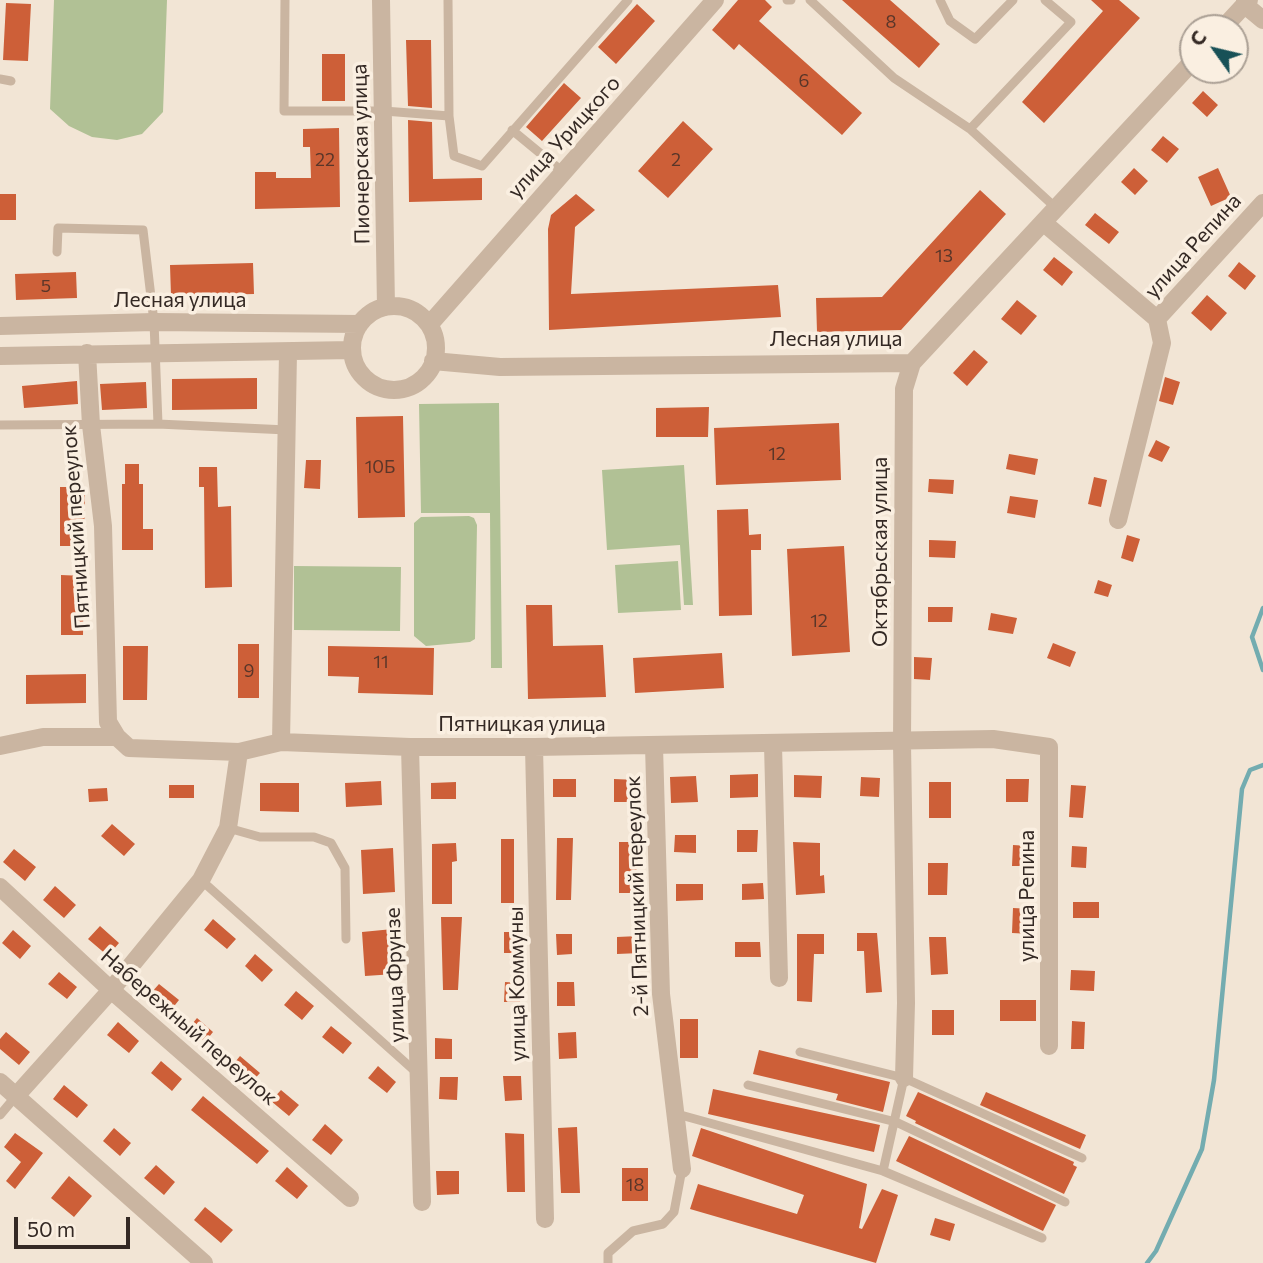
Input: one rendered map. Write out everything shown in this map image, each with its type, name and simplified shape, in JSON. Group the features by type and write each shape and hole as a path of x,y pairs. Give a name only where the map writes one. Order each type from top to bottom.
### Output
{"street":[{"name":"Пионерская улица","path":"380,0 386,307"},
{"name":"улица Урицкого","path":"429,325 715,0"},
{"path":"1246,2 1263,20"},
{"name":"Лесная улица","path":"433,361 499,367 912,362 1179,76"},
{"name":"улица Репина","path":"1157,319 1263,203"},
{"name":"улица Репина","path":"1044,223 1157,319 1162,343 1118,520"},
{"path":"386,307 408,309 429,325 434,337 433,361 425,376 414,385 386,389 362,375 352,350 360,324 369,314 386,307"},
{"name":"Лесная улица","path":"0,326 154,322 360,324"},
{"path":"0,355 352,350"},
{"name":"Пятницкий переулок","path":"87,353 91,425 103,526 108,722 117,737"},
{"path":"281,742 288,353"},
{"name":"Октябрьская улица","path":"904,1078 904,388 912,362"},
{"name":"Пятницкая улица","path":"0,746 43,737 117,737 130,748 239,752 281,742 410,747 534,747 902,743 993,739 1049,747"},
{"path":"773,745 779,978"},
{"name":"2-й Пятницкий переулок","path":"654,746 661,994 682,1169"},
{"name":"улица Фрунзе","path":"410,747 421,1076 422,1202"},
{"name":"улица Коммуны","path":"534,747 545,1219"},
{"name":"улица Репина","path":"1049,747 1049,1046"},
{"path":"16,1096 111,990 201,880 228,828 239,752"},
{"name":"Набережный переулок","path":"0,887 111,990 350,1198"},
{"path":"0,1083 204,1263"}],"lane":[{"path":"285,0 284,111 384,111 449,116"},
{"path":"448,0 449,116 454,156 482,166 628,0"},
{"path":"810,0 894,78 970,129 1056,208"},
{"path":"940,0 950,21 975,39 1013,0"},
{"path":"970,129 1071,22 1045,0"},
{"path":"0,79 11,80"},
{"path":"512,130 563,172"},
{"path":"57,252 58,228 143,230 154,322 158,424"},
{"path":"0,425 158,424 287,430"},
{"path":"228,828 260,837 314,837 331,843 345,868 346,939"},
{"path":"201,880 421,1076"},
{"path":"800,1052 904,1078 1082,1158"},
{"path":"883,1171 904,1078"},
{"path":"748,1084 896,1122 1065,1202"},
{"path":"0,1115 16,1096"},
{"path":"677,1114 883,1171 1042,1238"},
{"path":"608,1263 608,1253 633,1231 663,1224 674,1212 682,1169"}],"green space":[{"path":"54,0 167,0 163,112 142,134 117,140 92,137 69,126 50,109"},
{"path":"499,403 502,668 491,668 490,513 421,513 419,404"},
{"path":"684,465 693,605 684,605 680,545 607,550 602,470"},
{"path":"421,517 474,518 477,525 475,639 470,642 426,646 414,636 414,523"},
{"path":"678,561 681,610 618,613 615,565"},
{"path":"294,566 401,567 400,631 294,630"}],"building":[{"path":"738,0 765,0 772,7 759,21 862,113 842,135 739,44 734,50 712,30"},
{"path":"842,0 890,0 940,44 919,68"},
{"path":"1091,0 1119,0 1140,18 1044,123 1022,102 1103,11"},
{"path":"6,3 31,4 28,61 3,60"},
{"path":"637,4 655,21 616,64 598,47"},
{"path":"406,40 431,40 432,108 408,106"},
{"path":"322,54 345,54 345,101 322,101"},
{"path":"564,83 581,98 542,141 526,127"},
{"path":"1203,91 1218,105 1207,117 1192,103"},
{"path":"408,120 432,122 433,179 482,178 482,200 409,202"},
{"path":"683,121 713,149 668,198 638,171"},
{"path":"339,128 340,207 255,209 255,172 276,172 276,178 311,178 310,147 303,147 303,129"},
{"path":"1163,136 1179,149 1167,163 1151,150"},
{"path":"1134,168 1148,181 1135,195 1121,182"},
{"path":"1218,168 1231,197 1211,206 1198,177"},
{"path":"980,190 1006,214 901,330 817,332 816,298 882,297"},
{"path":"0,194 16,194 16,220 0,220"},
{"path":"576,194 595,210 575,227 571,294 778,285 781,317 549,330 548,229 551,215"},
{"path":"1095,213 1119,232 1109,244 1085,225"},
{"path":"1054,257 1073,272 1062,286 1043,270"},
{"path":"1239,262 1256,276 1245,290 1228,276"},
{"path":"253,263 254,294 171,296 170,265"},
{"path":"76,272 77,298 16,300 15,274"},
{"path":"1207,295 1227,313 1211,331 1191,313"},
{"path":"1017,300 1037,316 1021,335 1001,319"},
{"path":"974,350 988,362 967,386 953,373"},
{"path":"1165,377 1180,382 1173,405 1159,401"},
{"path":"257,378 257,409 172,410 172,379"},
{"path":"77,381 78,404 24,408 22,386"},
{"path":"146,382 147,408 102,410 100,384"},
{"path":"709,407 708,437 656,437 656,408"},
{"path":"403,416 405,517 358,518 356,417"},
{"path":"839,423 841,480 716,485 714,428"},
{"path":"1156,440 1170,447 1162,462 1148,456"},
{"path":"1009,454 1038,459 1035,475 1006,469"},
{"path":"306,460 321,460 320,489 304,488"},
{"path":"125,464 139,464 139,484 143,484 143,529 153,529 153,550 122,550 122,484 125,484"},
{"path":"199,467 217,467 218,507 231,506 232,587 205,588 204,487 199,487"},
{"path":"1094,477 1107,480 1101,507 1088,504"},
{"path":"929,479 954,480 953,494 928,492"},
{"path":"60,487 85,487 84,546 60,546"},
{"path":"1010,496 1038,500 1035,518 1007,513"},
{"path":"748,509 749,535 761,534 761,550 751,550 752,615 719,616 717,510"},
{"path":"1127,535 1140,539 1133,562 1121,558"},
{"path":"929,540 956,541 955,558 929,557"},
{"path":"844,546 850,652 792,656 787,549"},
{"path":"61,575 84,576 83,635 61,635"},
{"path":"1098,580 1112,585 1108,597 1094,593"},
{"path":"526,605 552,605 553,646 603,645 606,697 528,699"},
{"path":"928,607 953,607 952,622 928,622"},
{"path":"991,613 1017,618 1013,634 988,630"},
{"path":"1053,643 1076,652 1070,667 1047,658"},
{"path":"238,644 259,644 259,698 238,698"},
{"path":"123,646 148,646 147,700 123,700"},
{"path":"328,646 434,648 433,695 358,693 359,677 328,676"},
{"path":"722,653 724,688 635,693 633,658"},
{"path":"914,657 932,658 930,680 914,679"},
{"path":"86,674 86,703 26,704 26,675"},
{"path":"758,774 758,797 730,798 730,775"},
{"path":"794,775 822,776 821,798 794,797"},
{"path":"696,776 698,802 671,803 670,777"},
{"path":"861,777 880,778 879,797 860,796"},
{"path":"553,779 576,779 576,797 553,797"},
{"path":"614,779 637,780 636,802 614,802"},
{"path":"1006,779 1029,779 1028,802 1006,802"},
{"path":"381,781 382,805 346,807 345,783"},
{"path":"456,782 456,799 431,799 431,783"},
{"path":"929,782 951,782 951,818 929,818"},
{"path":"260,783 299,783 299,812 260,811"},
{"path":"169,785 194,785 194,798 169,798"},
{"path":"1071,785 1086,786 1083,818 1069,817"},
{"path":"107,788 108,801 89,802 88,789"},
{"path":"112,824 135,844 124,856 101,836"},
{"path":"737,830 758,830 757,852 737,852"},
{"path":"675,835 696,835 696,853 674,852"},
{"path":"557,838 573,838 571,900 556,900"},
{"path":"501,839 514,839 514,903 501,903"},
{"path":"619,842 635,842 638,893 619,893"},
{"path":"793,842 820,843 820,876 824,875 825,893 796,895"},
{"path":"456,843 457,861 452,862 452,904 432,904 432,844"},
{"path":"1013,845 1029,846 1028,866 1012,866"},
{"path":"1072,846 1087,847 1086,868 1071,867"},
{"path":"393,848 395,892 363,894 361,850"},
{"path":"14,849 36,867 25,881 3,862"},
{"path":"928,863 948,863 947,895 928,895"},
{"path":"763,883 764,899 742,900 742,884"},
{"path":"676,884 703,884 703,900 676,901"},
{"path":"55,886 76,905 64,918 43,900"},
{"path":"1073,902 1099,902 1099,918 1073,918"},
{"path":"1013,908 1032,909 1032,934 1012,933"},
{"path":"441,917 462,917 458,990 443,990"},
{"path":"213,919 236,939 227,949 204,930"},
{"path":"100,926 119,943 108,956 88,939"},
{"path":"393,929 395,974 365,976 362,932"},
{"path":"13,930 31,946 20,959 2,943"},
{"path":"504,932 517,932 517,953 504,953"},
{"path":"857,933 877,933 882,992 866,993 864,951 857,951"},
{"path":"556,934 572,934 572,954 557,955"},
{"path":"797,934 824,934 824,954 814,954 812,1002 797,1001"},
{"path":"639,936 640,953 617,954 617,937"},
{"path":"929,937 946,937 948,974 931,975"},
{"path":"735,942 760,942 761,957 735,957"},
{"path":"255,954 273,970 262,982 245,966"},
{"path":"1071,970 1095,971 1094,991 1070,990"},
{"path":"59,972 77,987 67,999 48,984"},
{"path":"505,982 521,983 520,1002 504,1002"},
{"path":"557,982 574,982 575,1006 557,1006"},
{"path":"159,984 179,1000 171,1010 151,993"},
{"path":"296,991 314,1006 302,1020 284,1005"},
{"path":"1000,1000 1036,1000 1036,1021 1000,1021"},
{"path":"932,1010 954,1010 954,1035 932,1035"},
{"path":"197,1018 213,1032 205,1042 188,1029"},
{"path":"680,1019 698,1019 698,1058 680,1058"},
{"path":"1072,1021 1085,1022 1084,1049 1071,1049"},
{"path":"118,1022 139,1041 129,1053 107,1035"},
{"path":"331,1026 352,1043 343,1054 322,1037"},
{"path":"6,1032 30,1052 19,1065 0,1049 0,1039"},
{"path":"576,1032 577,1058 559,1059 558,1033"},
{"path":"435,1038 452,1039 452,1059 435,1059"},
{"path":"759,1050 890,1082 883,1112 836,1100 838,1094 753,1074"},
{"path":"240,1056 260,1073 250,1084 231,1067"},
{"path":"161,1061 182,1079 172,1091 151,1073"},
{"path":"378,1066 396,1082 387,1093 368,1078"},
{"path":"503,1076 521,1076 522,1100 505,1101"},
{"path":"440,1077 458,1077 457,1100 439,1099"},
{"path":"64,1085 88,1105 77,1118 53,1099"},
{"path":"713,1089 880,1125 874,1152 708,1114"},
{"path":"281,1090 299,1105 289,1116 271,1101"},
{"path":"918,1092 1074,1162 1073,1165 1077,1167 1064,1194 915,1123 916,1121 906,1116"},
{"path":"986,1092 1086,1135 1080,1149 980,1105"},
{"path":"203,1096 269,1151 257,1164 191,1110"},
{"path":"325,1124 343,1140 331,1155 312,1140"},
{"path":"577,1127 580,1193 561,1193 558,1128"},
{"path":"114,1128 131,1143 120,1156 103,1141"},
{"path":"701,1128 867,1184 859,1228 862,1229 882,1189 898,1195 876,1263 690,1209 698,1184 797,1214 804,1195 692,1156"},
{"path":"15,1133 43,1153 15,1189 6,1181 21,1162 4,1147"},
{"path":"505,1133 524,1134 525,1192 507,1192"},
{"path":"909,1136 1056,1205 1043,1231 896,1161"},
{"path":"156,1165 175,1182 164,1195 144,1178"},
{"path":"287,1167 308,1186 297,1199 275,1181"},
{"path":"622,1168 648,1168 648,1201 622,1201"},
{"path":"436,1171 459,1171 459,1194 437,1195"},
{"path":"69,1176 92,1196 74,1217 51,1198"},
{"path":"205,1207 233,1230 221,1243 194,1220"},
{"path":"935,1218 955,1224 950,1241 930,1235"}],"waterway":[{"path":"1263,608 1252,637 1263,670"},
{"path":"1147,1263 1156,1251 1202,1149 1214,1080 1242,789 1250,770 1263,765"}]}
